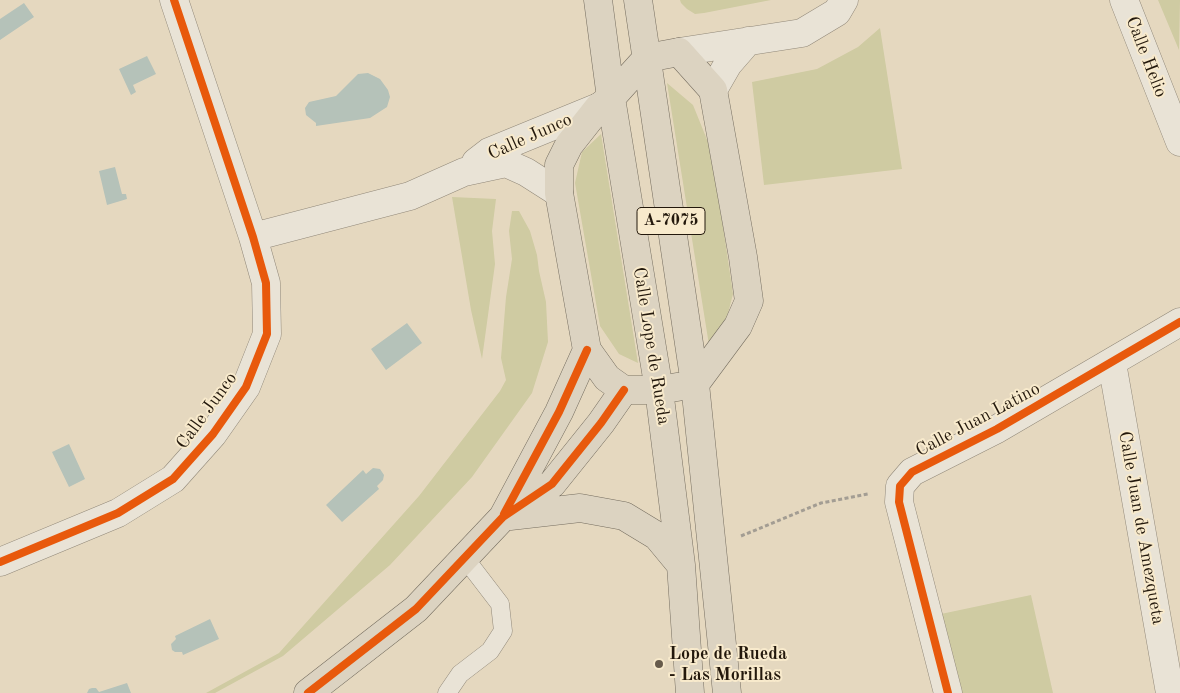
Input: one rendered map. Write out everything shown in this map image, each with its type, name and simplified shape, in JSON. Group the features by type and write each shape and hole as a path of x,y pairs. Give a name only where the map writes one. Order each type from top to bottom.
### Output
{"main road":[{"name":"Calle Lope de Rueda","path":"598,0 605,102 659,390 681,565 690,693"},
{"name":"Calle Lope de Rueda","path":"638,0 695,384 727,693"},
{"path":"679,52 713,90 742,248 749,301 738,326 695,384 659,390 624,390 607,378 587,350 559,193 559,165 569,144 605,102 647,58 679,52"},
{"path":"503,516 559,412 587,350"},
{"path":"308,693 416,609 503,516 552,484 601,423 624,390"},
{"path":"503,516 580,508 624,516 656,536 681,565"}],"street":[{"name":"Calle Junco","path":"0,562 118,513 173,479 213,434 246,387 267,334 266,283 253,237 174,0"},
{"path":"679,52 802,33 836,12 844,0"},
{"name":"Calle Helio","path":"1124,0 1180,142"},
{"path":"713,90 728,64 748,42"},
{"name":"Calle Junco","path":"464,172 489,152 605,102"},
{"name":"Calle Junco","path":"253,237 410,196 464,172 506,163 526,172 559,193"},
{"name":"Calle Juan Latino","path":"948,693 899,502 900,486 912,472 997,429 1180,322"},
{"name":"Calle Juan de Amezqueta","path":"1112,363 1170,693"}],"lane":[{"path":"447,693 460,674 490,651 503,631 500,604 464,557"}],"path":[{"path":"741,536 821,503 877,493"}],"shaded area":[{"path":"680,0 771,0 695,14 687,9"},
{"path":"1158,0 1180,0 1179,50"},
{"path":"24,3 34,17 0,40 0,19"},
{"path":"880,28 902,169 764,185 752,82 817,69 858,47"},
{"path":"147,56 156,74 133,85 136,92 131,95 119,69"},
{"path":"368,73 380,79 388,90 390,97 387,107 370,118 316,126 316,123 306,115 305,108 309,102 336,96 358,74"},
{"path":"667,83 693,105 712,152 733,294 724,329 709,345"},
{"path":"601,134 638,363 619,354 600,326 575,183 582,152"},
{"path":"115,167 122,194 126,194 127,199 107,205 99,171"},
{"path":"452,197 496,199 492,231 495,264 482,359 471,310"},
{"path":"512,211 519,211 530,231 537,255 546,302 548,342 532,393 472,477 390,565 283,656 215,693 206,693 279,653 419,496 500,391 506,380 501,358 506,297 512,259 509,231"},
{"path":"407,323 422,343 386,370 371,349"},
{"path":"69,444 85,479 69,487 52,452"},
{"path":"373,468 380,469 384,475 383,480 377,486 379,489 342,522 326,505 363,470 366,474"},
{"path":"1031,595 1053,693 959,693 941,614"},
{"path":"210,619 219,639 183,655 182,652 172,650 171,644 176,639 175,636"},
{"path":"127,683 131,693 87,693 92,688 96,688 99,692"}],"cycle path":[{"path":"0,562 118,513 173,479 213,434 246,387 267,334 266,283 253,237 174,0"},
{"path":"948,693 899,502 900,486 912,472 997,429 1180,322"},
{"path":"504,514 559,412 587,350"},
{"path":"308,693 416,609 503,517 552,484 601,423 624,390"}],"place":[{"name":"Lope de Rueda - Las Morillas","path":"659,664"}]}
